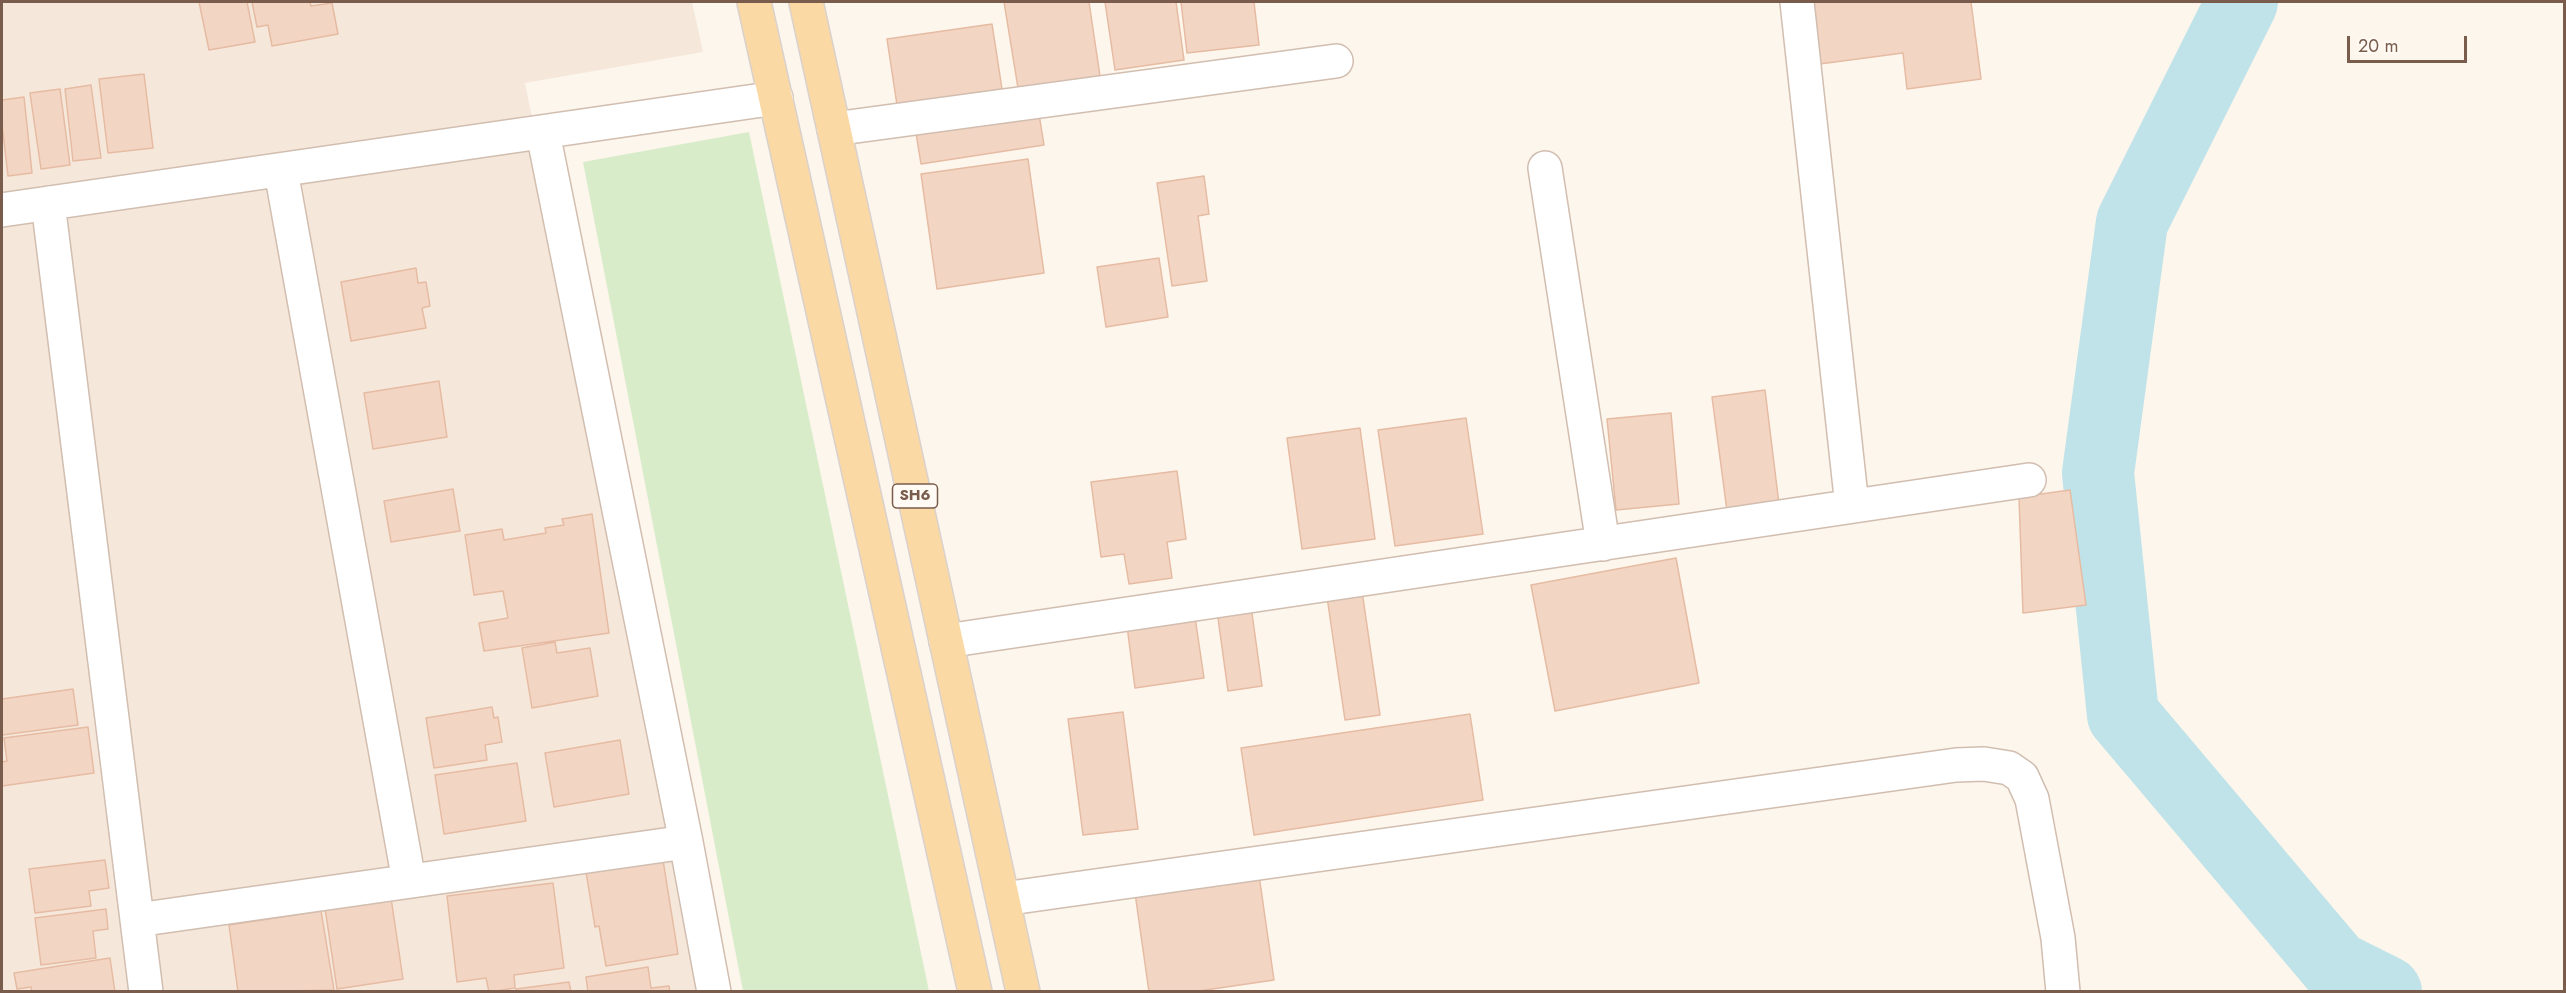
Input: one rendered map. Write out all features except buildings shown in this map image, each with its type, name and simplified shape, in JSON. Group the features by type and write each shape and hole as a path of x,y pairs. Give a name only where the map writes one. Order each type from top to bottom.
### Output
{"main road":[{"path":"754,2 975,992"},
{"name":"SH6","path":"806,2 1023,992"}],"street":[{"path":"1797,2 1852,506"},
{"path":"834,129 1336,61"},
{"path":"2,210 776,98"},
{"path":"543,133 686,842 714,992"},
{"path":"1545,168 1603,544"},
{"path":"281,171 409,881"},
{"path":"48,203 146,992"},
{"path":"946,641 2029,480"},
{"path":"1003,899 1956,765 1984,764 2009,768 2022,777 2032,799 2058,938 2063,992"},
{"path":"137,920 686,842"}],"shaded area":[{"path":"2,2 692,2 703,52 525,83 712,991 2,992"}],"green space":[{"path":"749,132 929,991 743,991 583,162"}],"waterway":[{"path":"2242,2 2132,222 2098,473 2123,715 2336,967 2386,992"}]}
